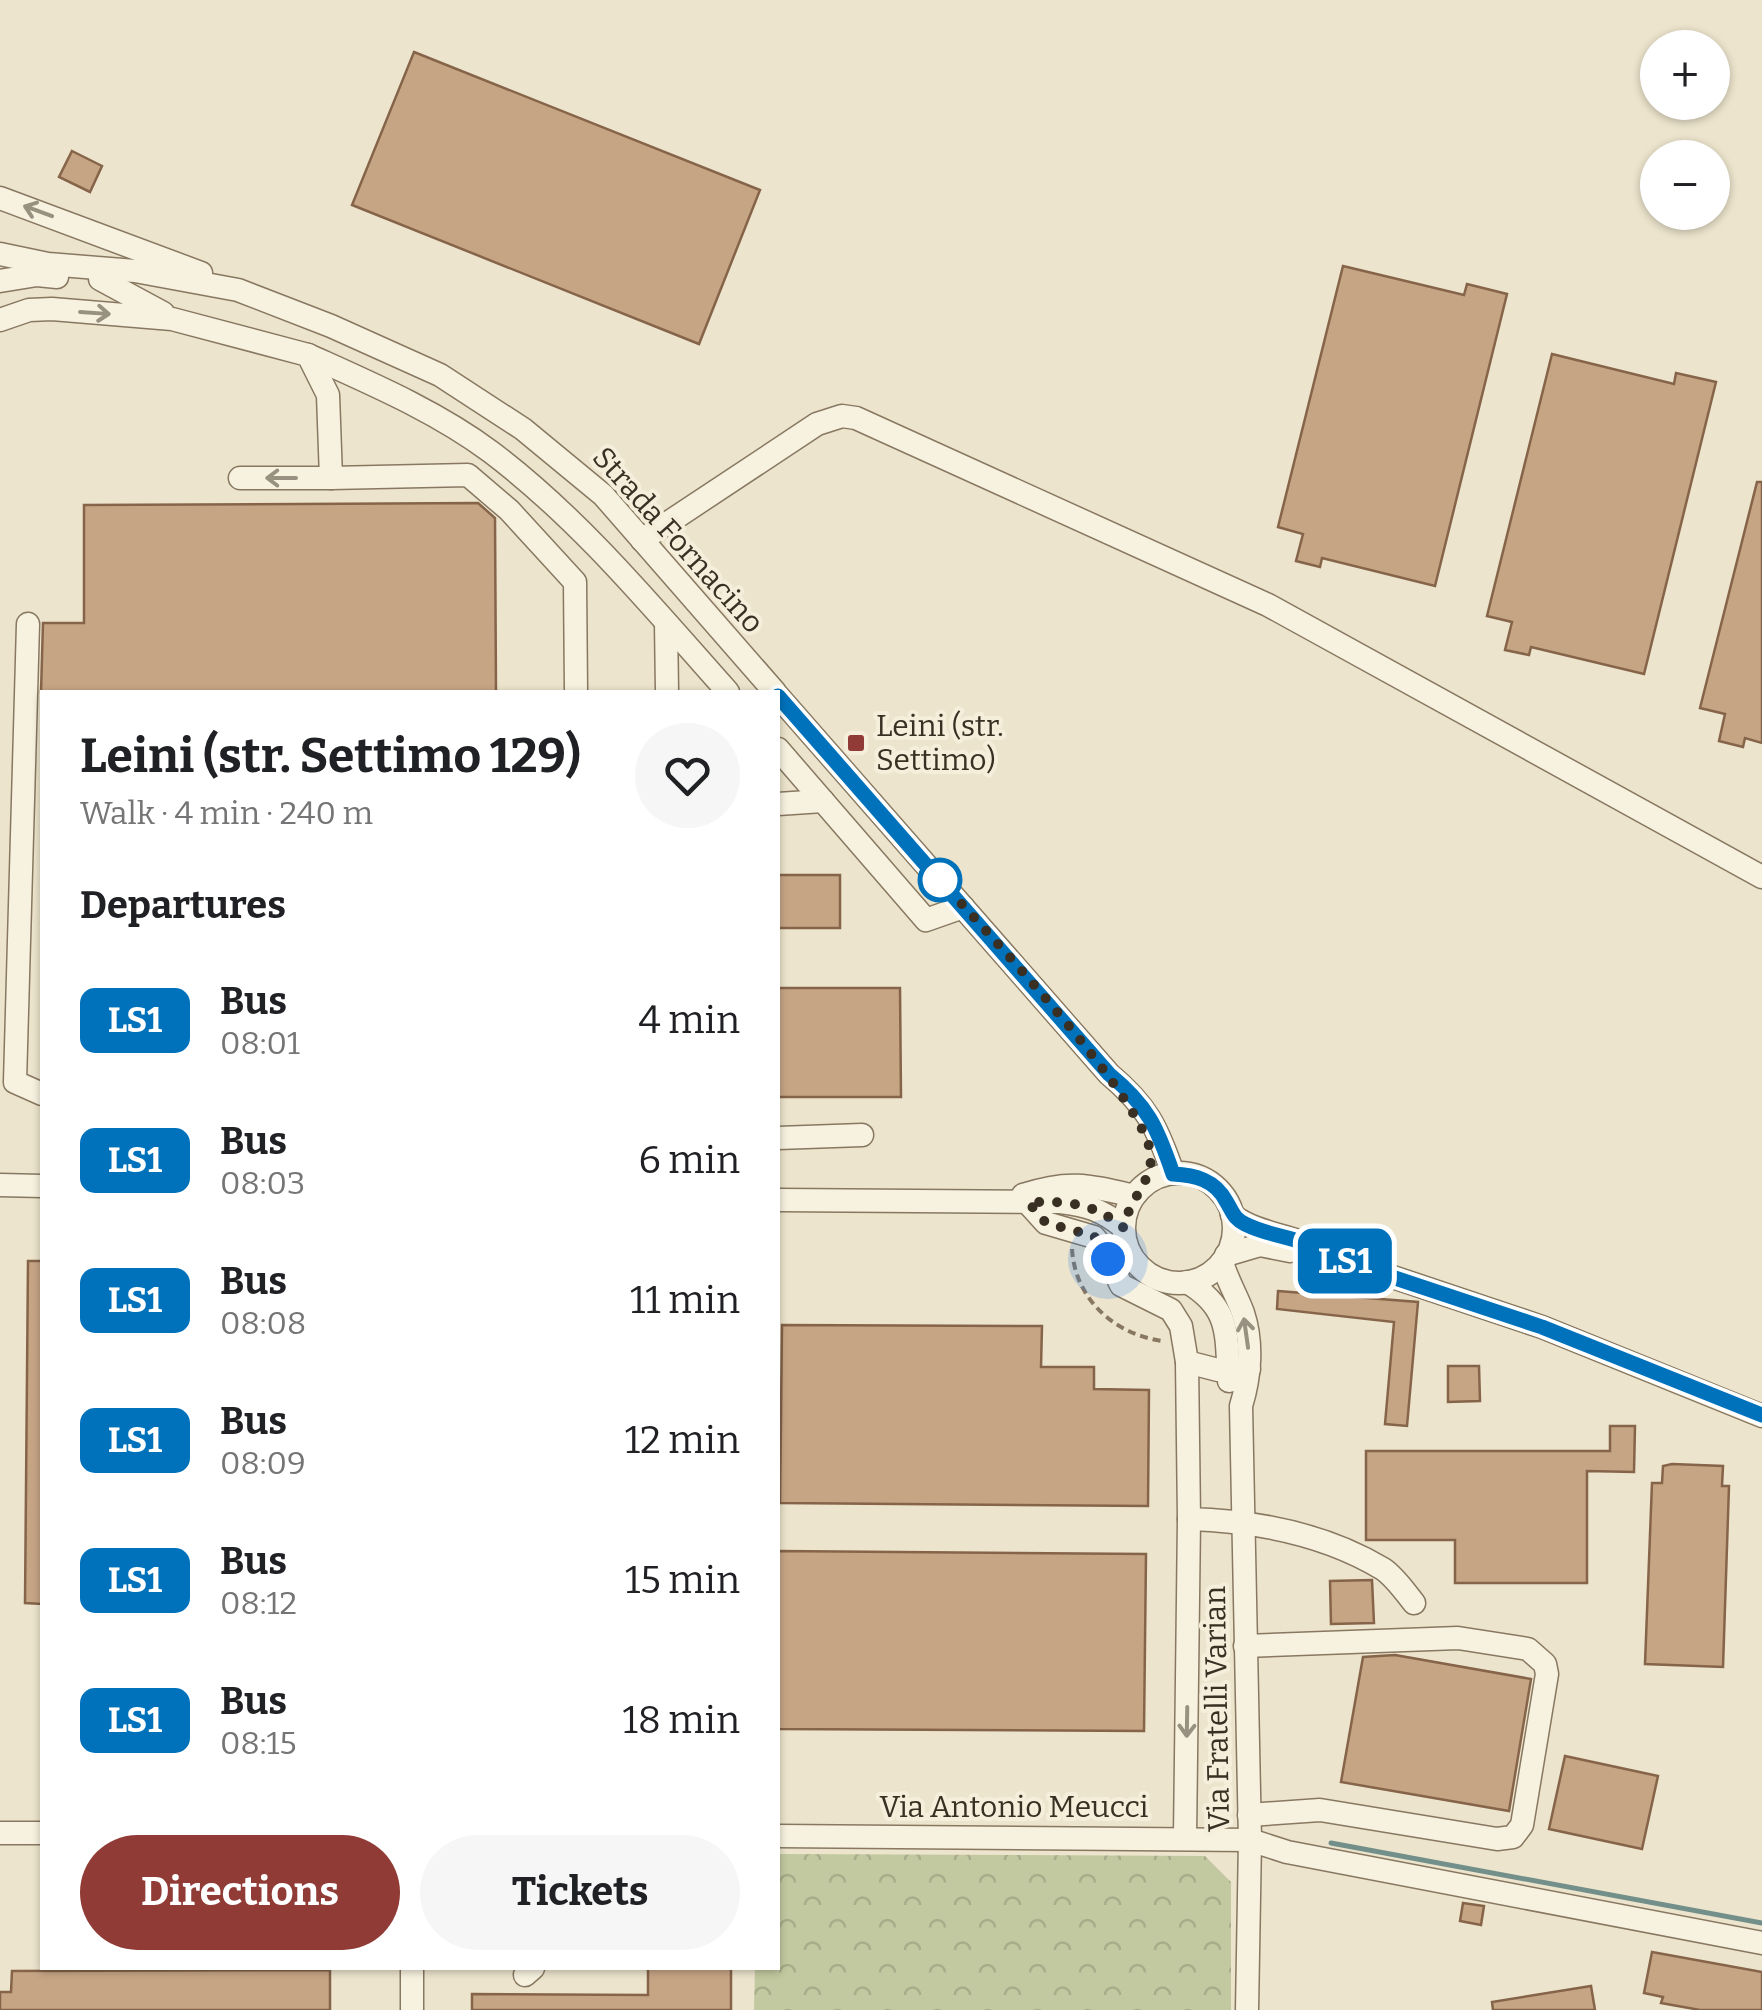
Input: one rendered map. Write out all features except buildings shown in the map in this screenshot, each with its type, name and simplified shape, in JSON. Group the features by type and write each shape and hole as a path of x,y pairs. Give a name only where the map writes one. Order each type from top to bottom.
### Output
{"street":[{"name":"Strada Fornacino","path":"0,198 194,268 226,287 331,326 440,375 562,458 603,494 773,690"},
{"name":"Strada Fornacino","path":"0,254 48,264 136,270 226,287"},
{"name":"Strada Fornacino","path":"0,281 36,276 100,280 237,302 264,302"},
{"path":"100,280 172,318"},
{"path":"0,320 28,310 172,318 308,355 389,392 490,451 579,526 726,690"},
{"path":"308,355 328,395 331,478"},
{"path":"642,540 817,424 842,416 856,418 1268,605 1762,877"},
{"path":"240,478 468,476 509,510 575,582 576,690"},
{"path":"539,543 559,511"},
{"path":"666,623 667,690"},
{"path":"28,624 15,1082 40,1093"},
{"name":"Strada Fornacino","path":"780,699 1109,1074 1135,1095 1149,1113 1173,1174"},
{"path":"780,751 926,920 963,906"},
{"path":"780,804 823,801"},
{"name":"Strada Fornacino","path":"1109,1074 1149,1143 1150,1167 1139,1190"},
{"path":"780,1138 862,1135"},
{"path":"1000,1202 1063,1184 1139,1190 1173,1174 1204,1179 1216,1188 1232,1215 1234,1228 1224,1258 1212,1272 1186,1282 1168,1282 1150,1275 1136,1263 1126,1246 1124,1228 1126,1211 1139,1190"},
{"path":"0,1185 40,1186"},
{"path":"780,1200 1087,1205 1106,1212 1124,1228"},
{"path":"1028,1202 1046,1223 1094,1236 1121,1285 1177,1317 1186,1362 1190,1520 1185,1838"},
{"path":"1232,1215 1248,1226 1312,1244 1332,1257 1542,1327 1762,1416"},
{"path":"1224,1258 1260,1245 1332,1257"},
{"name":"Via Fratelli Varian","path":"1224,1258 1248,1339 1238,1369"},
{"name":"Via Fratelli Varian","path":"1186,1282 1208,1294 1220,1312 1238,1369 1249,1382 1241,1406 1250,1840 1247,2010"},
{"path":"1186,1362 1238,1369"},
{"path":"1190,1520 1243,1521 1292,1532 1386,1570 1414,1603"},
{"path":"1244,1646 1458,1638 1528,1650 1544,1664 1547,1674 1522,1825 1513,1838 1497,1839 1320,1810 1249,1815"},
{"path":"0,1833 40,1833"},
{"name":"Via Antonio Meucci","path":"780,1836 1250,1840 1286,1852 1762,1943"},
{"path":"412,1970 412,2010"}],"path":[{"path":"1072,1245 1078,1280 1095,1307 1122,1328 1166,1341"}],"green space":[{"path":"780,1854 1205,1856 1231,1882 1231,2010 754,2010 755,1970 780,1970"}],"waterway":[{"path":"1331,1843 1762,1923"}],"bus line":[{"name":"LS1","path":"780,698 1109,1074 1135,1095 1156,1126 1173,1174 1204,1179 1226,1200 1232,1215 1248,1226 1312,1244 1332,1257 1542,1327 1762,1415"}],"place":[{"name":"Leini (str. Settimo)","path":"856,743"}],"route":[{"path":"940,880 933,872 1109,1074 1149,1143 1150,1167 1144,1185 1126,1211 1124,1228 1106,1212 1087,1205 1028,1202 1046,1223 1094,1236 1108,1259"}]}
